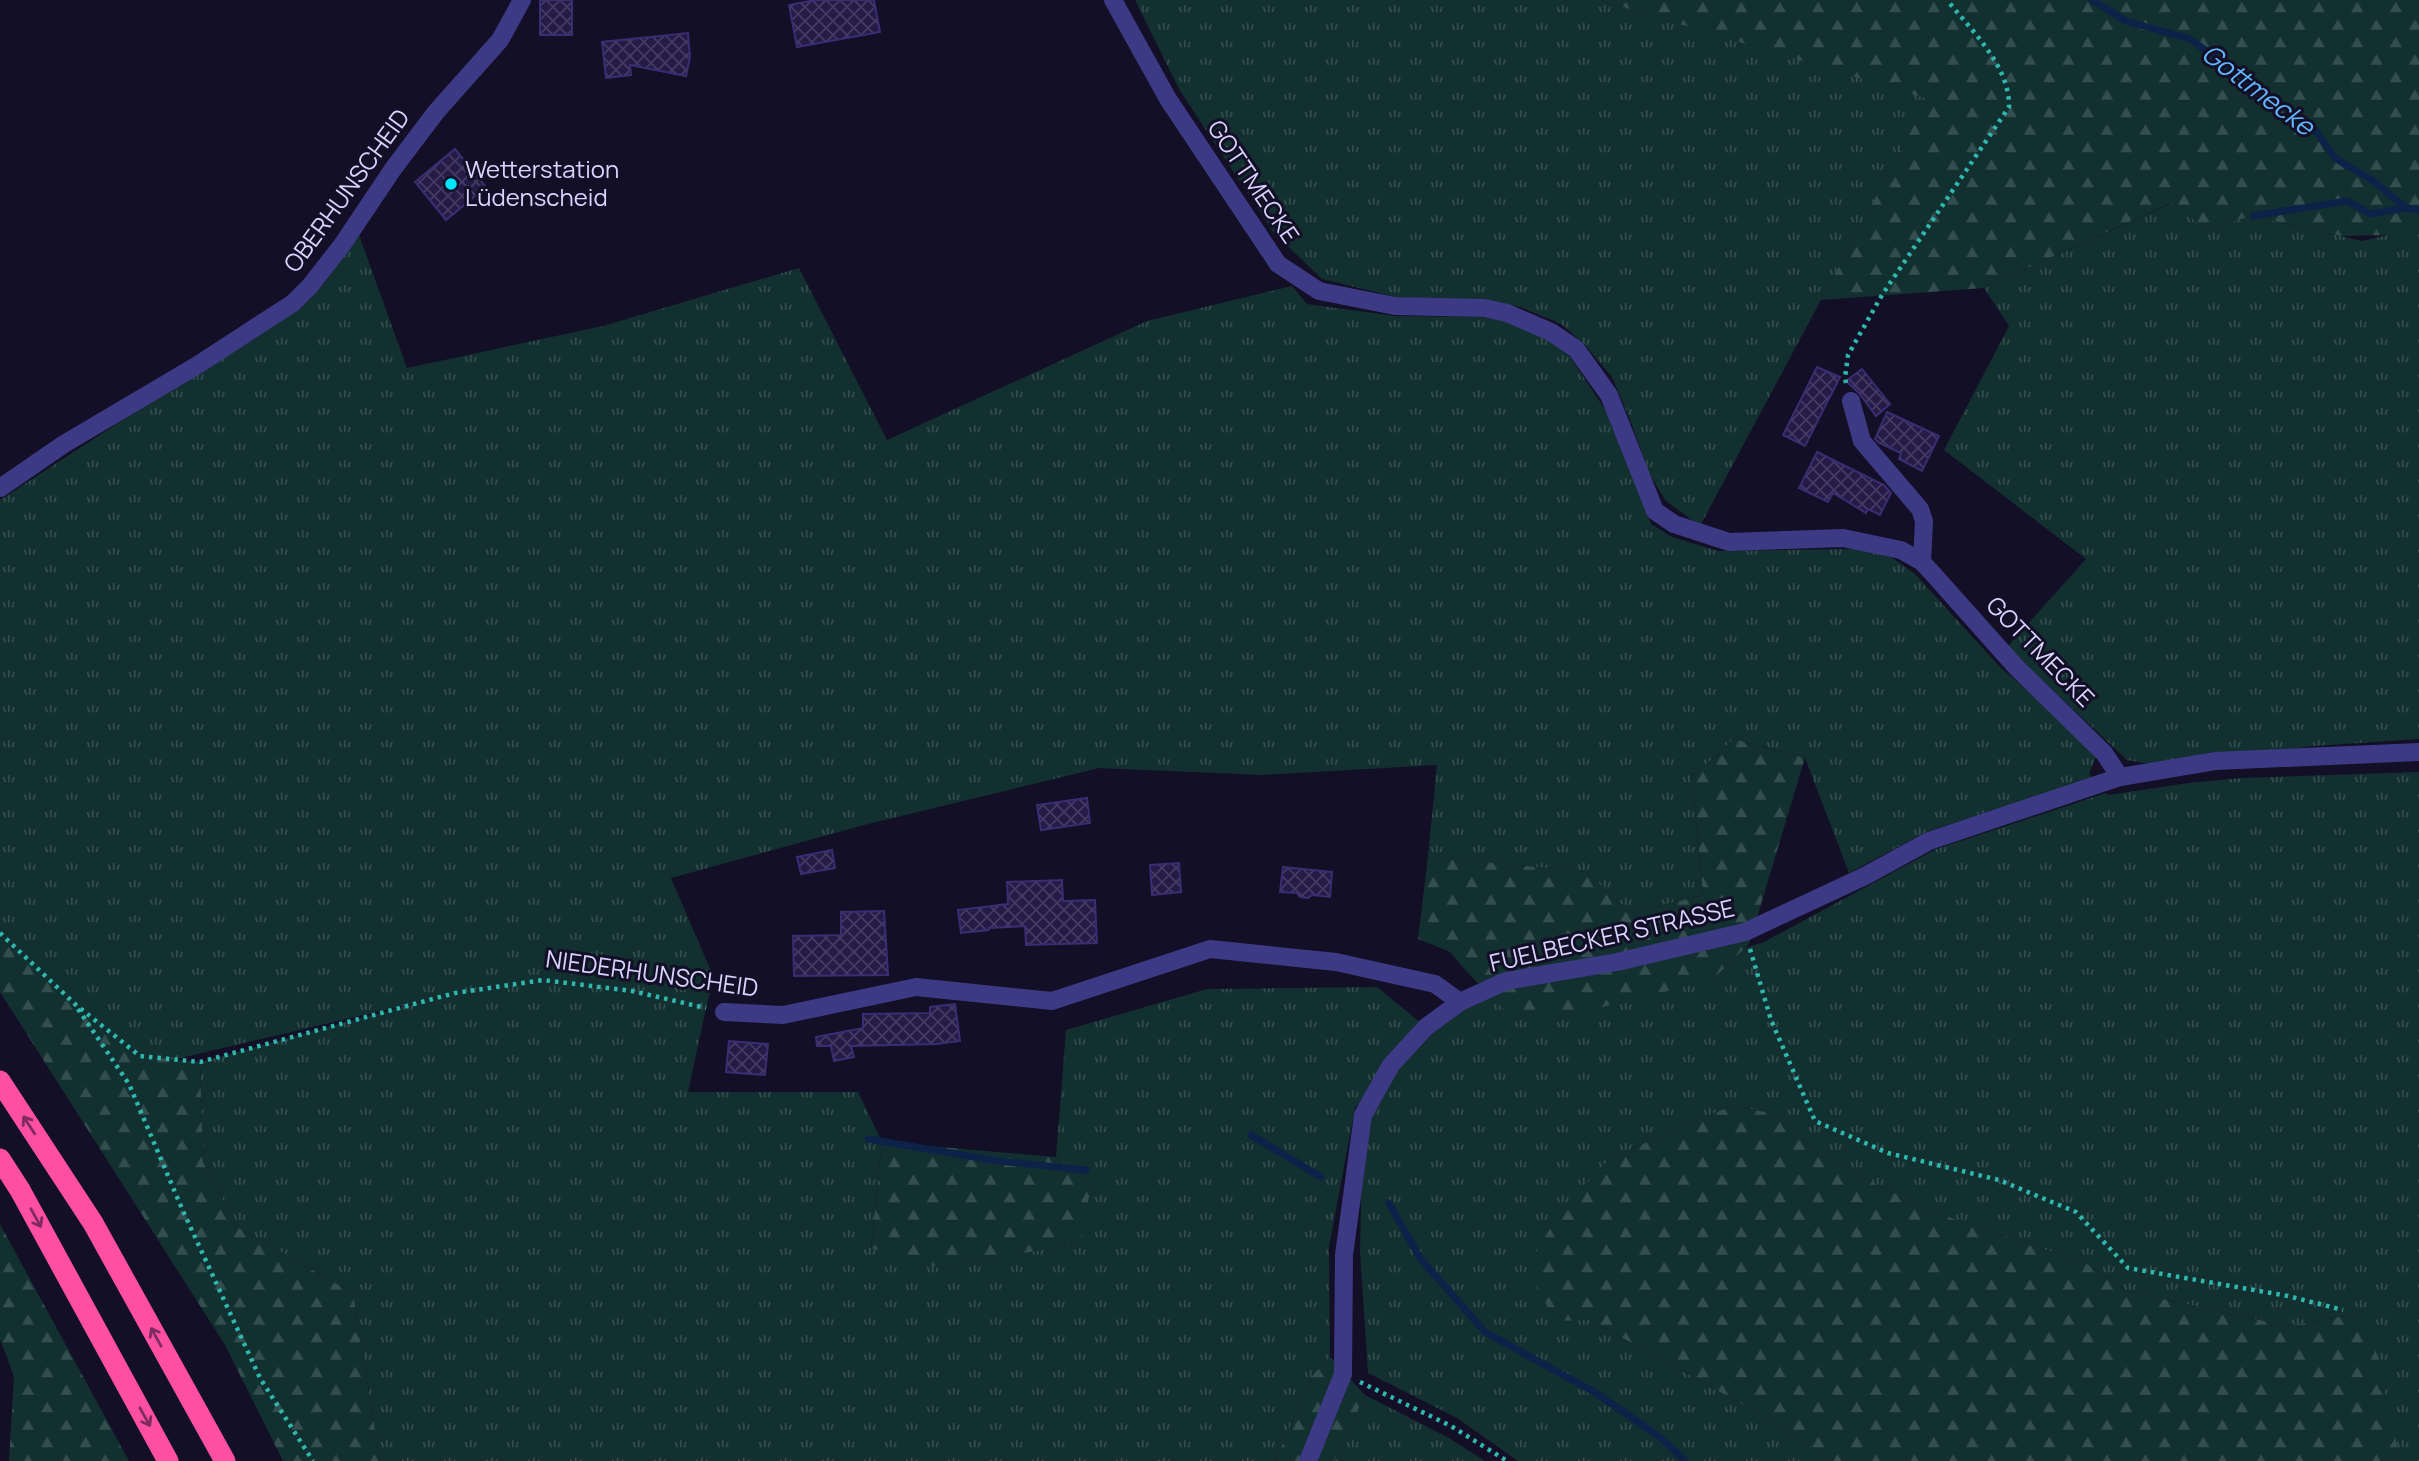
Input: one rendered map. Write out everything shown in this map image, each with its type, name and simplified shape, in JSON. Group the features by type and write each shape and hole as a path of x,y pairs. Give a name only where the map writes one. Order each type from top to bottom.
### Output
{"highway":[{"path":"0,1081 93,1223 225,1461"},
{"path":"0,1159 20,1190 168,1461"}],"street":[{"name":"OBERHUNSCHEID","path":"0,488 64,444 217,353 293,303 342,245 393,169 436,112 500,40 522,0"},
{"name":"GOTTMECKE","path":"1113,0 1168,99 1278,264 1319,291 1395,306 1484,308 1507,313 1551,332 1576,349 1609,395 1655,511 1674,524 1729,542 1843,538 1901,550 1922,562 2016,667 2104,753 2120,777"},
{"path":"1851,401 1862,441 1920,509 1924,521 1922,562"},
{"name":"FUELBECKER STRASSE","path":"1308,1461 1343,1374 1344,1255 1363,1115 1391,1065 1426,1027 1460,1002 1506,981 1617,962 1745,932 1864,876 1929,841 2120,777 2215,761 2419,752"},
{"name":"NIEDERHUNSCHEID","path":"724,1012 783,1015 916,986 1052,1002 1210,949 1336,962 1435,984 1460,1002"}],"path":[{"path":"1851,401 1845,378 1848,355 1882,295 2009,107 2009,93 1991,55 1947,0"},
{"path":"1745,932 1771,1020 1815,1121 1888,1153 1999,1180 2076,1212 2128,1268 2288,1296 2343,1310"},
{"name":"NIEDERHUNSCHEID","path":"0,933 76,1005 140,1056 200,1062 455,992 543,980 632,991 724,1012"},
{"path":"76,1005 129,1084 183,1211 260,1378 313,1461"},
{"path":"1343,1374 1451,1426 1507,1461"}],"green space":[{"path":"1135,0 1600,0 1929,98 1700,526 1666,501 1650,475 1612,377 1584,344 1561,324 1523,308 1492,301 1396,297 1322,279 1273,232 1179,89"},
{"path":"1600,0 2419,0 2419,228 2393,235 2341,236 2253,216 2205,228 2171,203 1984,288 1821,300 1928,99"},
{"path":"2172,203 2205,228 2253,216 2362,241 2419,228 2419,739 2314,746 2150,764 2127,760 2007,647 2086,559 1944,450 2009,326 1984,288"},
{"path":"359,235 407,368 603,326 799,268 887,440 1147,321 1292,286 1307,304 1395,316 1481,317 1504,321 1547,339 1569,355 1608,414 1651,524 1672,537 1718,551 1855,549 1891,557 1914,573 2000,667 2078,734 2096,757 2089,774 2093,778 1926,832 1849,873 1805,758 1734,739 1692,777 1703,895 1631,913 1586,872 1428,856 1437,765 1262,775 1099,768 864,825 671,878 714,978 688,1092 858,1092 882,1142 871,1247 940,1268 1080,1243 1091,1185 1056,1157 1066,1030 1207,989 1377,987 1426,1027 1472,996 1712,980 1745,948 1764,942 1936,849 2106,793 2108,795 2241,778 2419,772 2419,1461 2391,1461 2399,1454 2357,1314 2287,1326 2126,1291 2087,1264 1925,1209 1814,1152 1783,1115 1731,1106 1610,1158 1555,1320 1590,1320 1747,1407 1805,1442 1830,1461 1518,1461 1457,1418 1368,1373 1360,1252 1363,1115 1419,1035 1355,1108 1329,1247 1330,1357 1313,1375 1275,1461 380,1461 353,1293 237,1227 203,1162 200,1062 423,1001 172,1060 140,1056 76,1005 0,933 0,500 265,327 315,291 325,282"},
{"path":"1734,739 1805,758 1749,944 1712,980 1562,1017 1510,1016 1450,952 1418,939 1428,856 1586,872 1631,913 1703,895 1692,777"},
{"path":"0,933 76,1005 140,1056 200,1062 203,1162 237,1227 353,1293 380,1461 283,1461 225,1345 0,992"},
{"path":"1731,1106 1783,1115 1814,1152 1925,1209 2087,1264 2126,1291 2287,1326 2357,1314 2372,1334 2399,1454 2391,1461 1830,1461 1805,1442 1747,1407 1590,1320 1555,1321 1527,1268 1559,1213 1610,1158"},
{"path":"882,1142 1056,1157 1091,1185 1081,1243 940,1268 871,1248"},
{"path":"0,1224 129,1461 9,1461 14,1376 0,1339"},
{"path":"1330,1357 1365,1395 1334,1461 1275,1461 1313,1375"},
{"path":"1365,1395 1449,1438 1485,1461 1334,1461"}],"building":[{"path":"540,0 572,0 572,35 540,35"},
{"path":"815,0 874,0 880,32 797,47 789,5"},
{"path":"688,33 690,57 686,76 630,65 631,75 606,78 602,42"},
{"name":"Wetterstation Lüdenscheid","path":"455,149 486,187 446,220 415,182"},
{"path":"1817,367 1840,377 1805,446 1783,435"},
{"path":"1862,369 1890,404 1876,416 1846,381"},
{"path":"1887,412 1939,436 1922,471 1899,459 1901,453 1875,439"},
{"path":"1817,452 1884,485 1891,493 1880,515 1868,509 1866,513 1833,493 1828,502 1799,488"},
{"path":"1087,798 1090,823 1041,830 1037,805"},
{"path":"832,850 835,868 801,874 797,857"},
{"path":"1179,863 1181,892 1152,895 1150,865"},
{"path":"1283,867 1332,872 1330,897 1312,895 1308,898 1300,897 1297,893 1280,892"},
{"path":"1062,880 1063,901 1095,900 1097,943 1026,945 1025,926 961,933 958,910 1008,904 1007,882"},
{"path":"884,911 888,975 794,976 793,936 841,935 841,912"},
{"path":"955,1004 960,1041 851,1046 854,1057 834,1061 831,1046 817,1046 816,1037 863,1028 863,1014 930,1013 930,1007"},
{"path":"729,1041 768,1044 765,1075 726,1072"}],"waterway":[{"name":"Gottmecke","path":"2092,0 2126,21 2190,39 2313,127 2336,159 2372,180 2406,208 2419,210"},
{"name":"Gottmecke","path":"2253,216 2347,201 2371,214 2406,208"},
{"path":"1251,1135 1321,1177"},
{"path":"868,1139 998,1161 1086,1170"},
{"path":"1389,1203 1420,1258 1485,1332 1596,1393 1661,1438 1685,1461"}],"place":[{"name":"Wetterstation Lüdenscheid","path":"451,184"}]}
